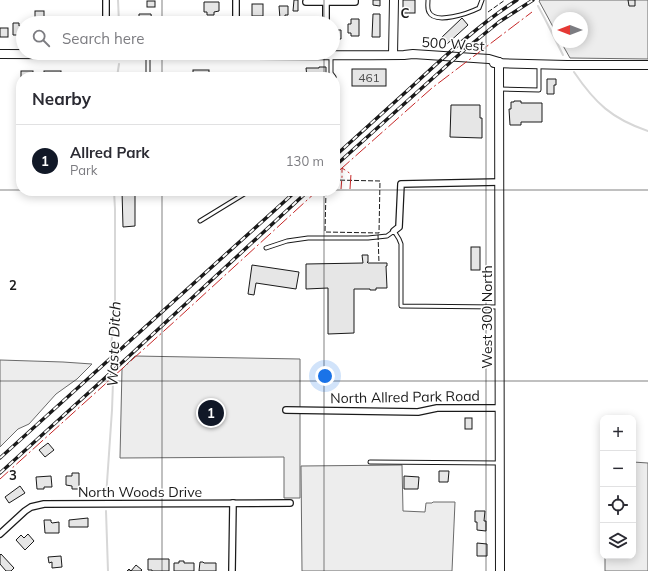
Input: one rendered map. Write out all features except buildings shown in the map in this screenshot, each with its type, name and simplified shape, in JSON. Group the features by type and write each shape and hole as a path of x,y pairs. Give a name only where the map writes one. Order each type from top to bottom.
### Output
{"main road":[{"path":"393,55 394,0"},
{"name":"500 West","path":"0,54 16,54"},
{"name":"500 West","path":"340,55 404,55 414,58 489,63 648,65"},
{"name":"West 300 North","path":"500,62 500,571"}],"street":[{"path":"106,0 106,16"},
{"path":"236,0 236,16"},
{"path":"306,2 355,1"},
{"path":"326,2 326,16"},
{"path":"394,231 399,227 401,184 500,182"},
{"name":"North Allred Park Road","path":"286,410 418,412 437,408 500,408"},
{"path":"232,571 233,503"},
{"name":"North Woods Drive","path":"0,534 25,511 31,507 44,504 290,503"}],"lane":[{"path":"428,0 427,8 429,13 433,17 441,19 472,12 479,8 482,0"},
{"path":"148,60 148,72"},
{"path":"328,60 331,72"},
{"path":"500,89 539,90 539,64"},
{"path":"200,221 241,196"},
{"path":"266,248 308,238 368,238 387,236 394,231 401,244 401,306 500,307"},
{"path":"370,462 500,463"}],"shaded area":[{"path":"648,0 648,59 570,58 564,48 588,48 588,12 552,12 552,25 539,1"},
{"path":"135,356 300,359 300,498 284,498 284,457 120,458 122,369"},
{"path":"0,360 92,364 77,379 56,394 29,424 18,429 0,447"},
{"path":"636,462 648,463 648,571 605,571 605,559 636,559"},
{"path":"402,465 403,511 425,512 426,503 455,502 452,571 302,571 301,466"}],"waterway":[{"name":"Waste Ditch","path":"118,0 119,16"},
{"path":"538,6 563,55"},
{"name":"Waste Ditch","path":"118,72 119,64"},
{"path":"574,72 589,93 605,109 624,121 648,131"},
{"name":"Waste Ditch","path":"106,497 113,382 111,344 115,316 114,196"},
{"name":"Waste Ditch","path":"106,511 108,571"}],"railway":[{"path":"340,151 434,66 488,21 517,0"},
{"path":"340,162 463,51 499,22 533,0"},
{"path":"0,458 290,196"},
{"path":"0,473 303,196"}],"fence":[{"path":"488,12 505,0"},
{"path":"326,196 325,232 379,233 380,181 340,180"},
{"path":"378,235 379,263"}],"power":[{"path":"350,189 351,174 342,168 432,88 532,12"},
{"path":"340,170 342,168 341,189"},
{"path":"0,479 312,196"}],"place":[{"name":"Allred Park","path":"211,413"}]}
